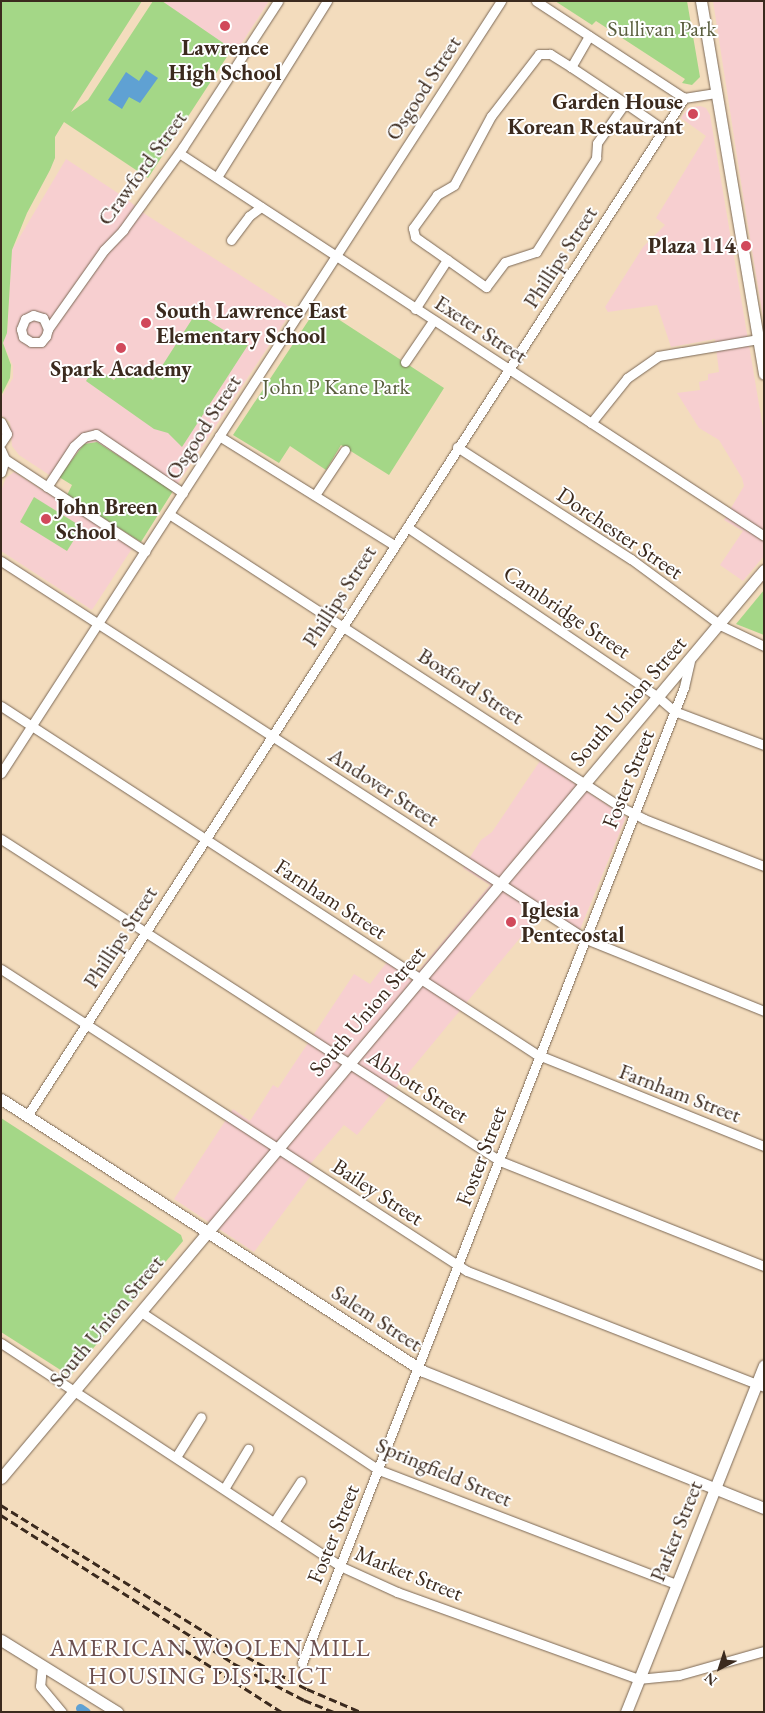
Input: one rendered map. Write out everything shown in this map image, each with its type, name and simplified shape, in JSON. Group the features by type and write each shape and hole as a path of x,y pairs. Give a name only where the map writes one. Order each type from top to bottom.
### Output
{"main road":[{"path":"701,1 761,339 764,374"},
{"name":"South Union Street","path":"1,1478 349,1062 422,980 584,782 690,662 764,570"},
{"name":"Salem Street","path":"1,1099 418,1368 764,1508"},
{"name":"Parker Street","path":"626,1712 714,1488 760,1385 764,1366"},
{"path":"1,1640 117,1712"}],"street":[{"name":"Crawford Street","path":"48,329 179,152 278,1"},
{"path":"217,177 328,1"},
{"name":"Osgood Street","path":"1,773 501,1"},
{"path":"536,1 684,98 716,93"},
{"path":"571,67 589,36"},
{"path":"625,103 597,143 596,158 536,252 505,262 486,287 415,237 413,228 437,195 454,186 491,116 539,54 550,54 571,67 625,103 664,130"},
{"name":"Phillips Street","path":"28,1116 457,447 684,98"},
{"name":"Exeter Street","path":"179,152 335,257 764,536"},
{"path":"231,240 249,216 261,207"},
{"path":"415,309 447,260"},
{"path":"405,362 433,321"},
{"path":"591,422 627,378 658,356 761,339"},
{"path":"1,422 7,434 1,443"},
{"path":"47,487 74,446 84,437 96,434 183,493"},
{"path":"220,436 394,545"},
{"name":"Dorchester Street","path":"457,447 631,560 719,624 764,646"},
{"path":"1,450 5,460 145,551"},
{"path":"315,495 345,450"},
{"path":"1,472 5,460"},
{"name":"Boxford Street","path":"169,514 634,814 764,866"},
{"name":"Cambridge Street","path":"406,527 658,697 674,711 764,745"},
{"name":"Andover Street","path":"1,561 586,939 764,1011"},
{"name":"Foster Street","path":"302,1663 500,1161 674,711 690,662"},
{"name":"Farnham Street","path":"1,706 539,1056 764,1146"},
{"name":"Abbott Street","path":"1,838 500,1161 764,1266"},
{"name":"Bailey Street","path":"1,970 458,1265 760,1385"},
{"name":"Springfield Street","path":"141,1312 379,1470 676,1584"},
{"name":"Market Street","path":"1,1343 340,1566 397,1592 638,1679 679,1675 764,1651"},
{"path":"176,1457 201,1417"},
{"path":"224,1489 248,1449"},
{"path":"274,1522 301,1481"},
{"path":"42,1665 40,1686 62,1712"}],"shaded area":[{"name":"Lawrence High School","path":"158,1 269,1 236,52"},
{"path":"713,1 764,1 764,323 743,195"},
{"path":"700,106 706,108 710,115 764,434 764,556 743,581 720,565 743,531 724,520 744,486 742,478 719,440 699,428 677,393 700,390 699,382 708,380 708,374 719,372 715,339 671,347 657,305 608,312 605,307 643,247 665,225 656,218 706,136 681,118 688,108"},
{"name":"South Lawrence East Elementary School","path":"66,159 124,197 145,214 293,309 173,491 97,442 84,444 57,480 19,455 12,446 10,422 1,415 1,398 13,378 13,366 3,343 7,333 12,250"},
{"name":"John Breen School","path":"14,472 133,547 92,610 1,551 1,491 6,478"},
{"path":"540,761 626,817 579,932 544,909 357,1135 344,1125 306,1169 312,1174 254,1252 174,1199 233,1109 250,1121 273,1085 278,1088 354,974 370,984 387,962 411,980 490,885 463,868 481,840 492,832"}],"green space":[{"path":"1,1 142,1 71,112 88,100 153,1 162,1 232,49 148,178 64,122 55,137 55,158 27,213 12,250 7,333 3,343 11,365 10,378 1,396"},
{"name":"Sullivan Park","path":"555,1 687,1 700,77 692,85 682,83 685,79 596,21 592,25"},
{"name":"John P Kane Park","path":"318,306 444,388 389,475 341,445 326,470 290,446 279,463 233,435"},
{"path":"196,313 248,345 182,447 168,433 154,429 86,381 95,368 114,380 119,374 126,379 129,373 136,377 140,371 153,380"},
{"path":"97,442 173,491 141,542 67,495 72,485 59,477 84,444"},
{"path":"34,497 82,527 67,551 20,522"},
{"path":"764,590 764,635 736,624"},
{"path":"1,1118 181,1235 183,1241 70,1376 1,1332"}],"water":[{"path":"146,70 158,78 140,103 129,97 122,109 108,100 126,72 139,81"}],"waterway":[{"path":"80,1708 86,1712"}],"railway":[{"path":"1,1505 236,1651 307,1689 361,1712"},
{"path":"1,1515 233,1663 304,1700 334,1712"},
{"path":"174,1643 282,1712"}],"place":[{"name":"Lawrence High School","path":"225,26"},
{"name":"Garden House Korean Restaurant","path":"693,114"},
{"name":"Plaza 114","path":"746,246"},
{"name":"South Lawrence East Elementary School","path":"146,323"},
{"name":"Spark Academy","path":"121,348"},
{"name":"John Breen School","path":"46,519"},
{"name":"Iglesia Pentecostal","path":"511,922"}],"district":[{"name":"AMERICAN WOOLEN MILL HOUSING DISTRICT","path":"210,1662"}]}
